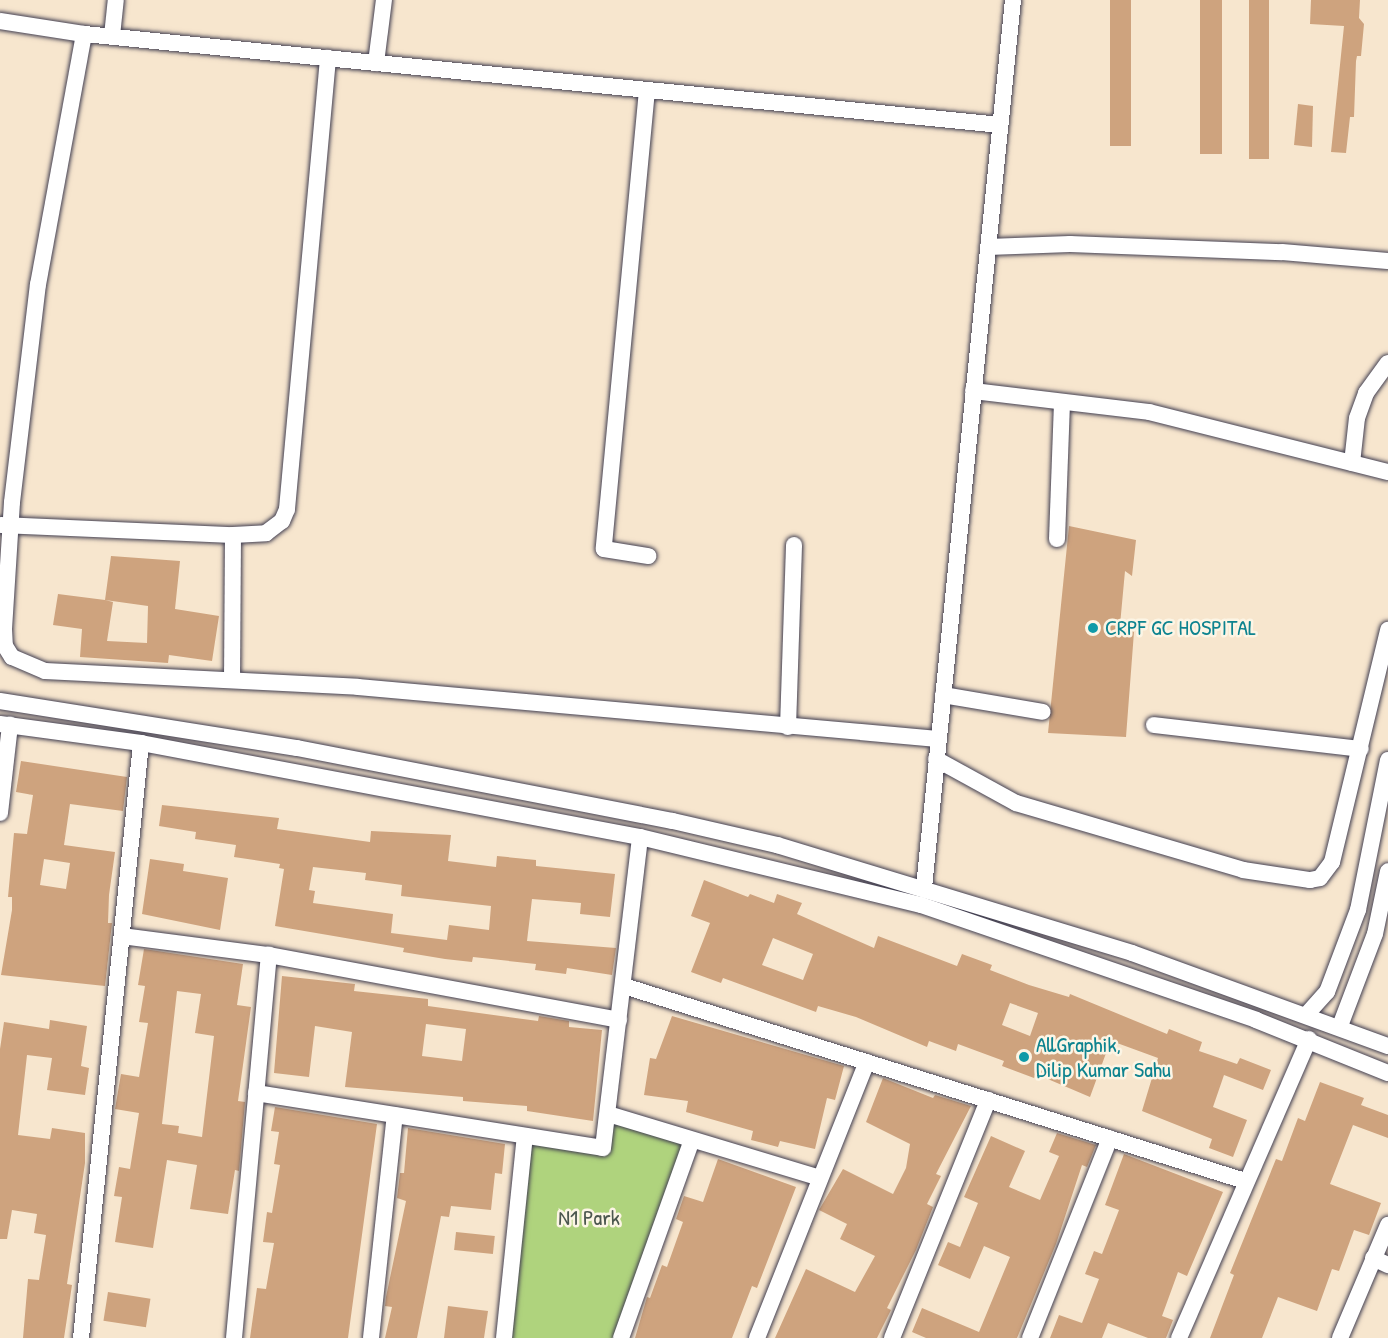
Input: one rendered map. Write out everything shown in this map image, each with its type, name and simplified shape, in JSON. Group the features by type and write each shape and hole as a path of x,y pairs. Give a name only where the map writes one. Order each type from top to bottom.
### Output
{"street":[{"path":"112,36 116,0"},
{"path":"376,63 384,0"},
{"path":"924,888 1013,0"},
{"path":"0,21 84,34 1000,125"},
{"path":"84,34 38,284 5,526 2,629 5,646 12,657 45,671 358,687 938,739"},
{"path":"5,526 233,535 266,533 282,521 287,509 327,58"},
{"path":"647,90 604,549 648,555"},
{"path":"988,247 1082,245 1282,252 1388,261"},
{"path":"1352,463 1357,418 1366,393 1388,363"},
{"path":"973,391 1149,412 1388,472"},
{"path":"1057,538 1062,402"},
{"path":"232,680 233,535"},
{"path":"788,727 794,545"},
{"path":"936,759 1016,803 1243,870 1310,880 1327,872 1332,862 1388,630"},
{"path":"943,695 1043,712"},
{"path":"0,701 244,740 673,821 777,845 924,888 1220,984 1340,1026 1388,1046"},
{"path":"0,813 5,724 141,743 240,761 640,837 921,905 1309,1039 1388,1073"},
{"path":"1154,725 1360,749"},
{"path":"240,761 244,740"},
{"path":"81,1338 141,743"},
{"path":"1306,1014 1327,992 1346,950 1358,910 1388,760"},
{"path":"256,1093 603,1148 640,837"},
{"path":"1340,1026 1375,934 1388,871"},
{"path":"122,936 269,955 619,1020"},
{"path":"234,1338 269,955"},
{"path":"1213,1005 1220,984"},
{"path":"624,986 1245,1181"},
{"path":"1179,1338 1245,1181 1309,1039"},
{"path":"756,1338 867,1062"},
{"path":"892,1338 988,1100"},
{"path":"608,1114 820,1178"},
{"path":"371,1338 395,1115"},
{"path":"504,1338 525,1136"},
{"path":"1030,1338 1110,1138"},
{"path":"621,1338 692,1140"},
{"path":"1340,1338 1380,1262 1388,1225"}],"green space":[{"name":"N1 Park","path":"608,1114 692,1140 621,1338 504,1338 525,1136 602,1148"}],"building":[{"path":"1110,0 1131,0 1131,146 1110,146"},
{"path":"1200,0 1222,0 1222,154 1200,154"},
{"path":"1249,0 1269,0 1269,159 1249,159"},
{"path":"1311,0 1360,0 1359,18 1364,24 1361,56 1357,56 1356,61 1354,117 1350,117 1346,153 1331,152 1344,26 1310,24"},
{"path":"1298,104 1313,106 1312,147 1294,145"},
{"name":"CRPF GC HOSPITAL","path":"1069,526 1136,540 1132,576 1125,571 1120,625 1134,632 1126,737 1048,733"},
{"path":"111,556 180,561 175,609 219,616 212,661 169,655 168,663 80,657 82,629 53,625 58,594 105,600","holes":["105,600 148,606 147,643 107,641 113,602"]},
{"path":"21,761 127,777 123,811 70,804 64,845 115,852 109,895 108,923 112,923 105,986 1,975 12,910 12,897 8,897 14,833 27,834 33,795 16,792","holes":["44,859 70,863 66,889 40,885"]},
{"path":"162,805 279,818 277,829 370,842 371,831 451,835 448,861 496,867 497,856 536,860 536,866 615,874 610,917 580,914 581,903 532,899 527,941 616,948 612,975 567,968 566,974 535,970 536,964 473,957 472,962 445,959 403,952 404,948 275,926 284,869 279,868 280,864 234,857 236,845 195,839 196,832 159,826","holes":["313,867 366,873 365,880 402,885 401,896 491,906 489,930 449,925 447,940 391,933 393,914 313,903 315,891 309,890"]},
{"path":"150,859 184,864 183,871 228,878 220,930 142,914"},
{"path":"704,880 748,897 750,894 774,903 777,894 802,903 797,914 874,948 878,936 957,966 962,954 992,965 990,970 1029,985 1069,997 1070,994 1167,1034 1169,1029 1202,1042 1199,1051 1237,1064 1240,1058 1271,1070 1263,1090 1224,1075 1213,1107 1247,1120 1233,1157 1209,1148 1212,1139 1142,1111 1158,1058 1117,1043 1115,1047 1109,1045 1090,1097 1036,1074 1034,1078 1002,1066 1004,1061 958,1044 956,1051 929,1041 927,1047 856,1017 818,1006 816,1012 723,978 721,983 691,972 710,923 691,916","holes":["773,938 813,954 803,980 762,965","1010,1003 1038,1013 1030,1036 1002,1025"]},
{"path":"144,949 243,964 237,1005 251,1007 238,1101 245,1102 239,1171 235,1170 228,1214 190,1209 197,1165 167,1160 153,1248 115,1242 122,1197 114,1196 119,1167 130,1169 139,1113 115,1109 121,1074 139,1077 148,1023 139,1022 145,986 138,985","holes":["177,991 201,994 195,1033 214,1036 202,1137 178,1133 179,1126 162,1124"]},
{"path":"282,976 355,984 354,991 428,999 428,1006 538,1021 539,1016 569,1021 569,1027 602,1030 593,1121 527,1111 527,1106 463,1101 463,1097 345,1087 352,1032 315,1026 309,1077 274,1073","holes":["426,1024 466,1029 462,1061 422,1056"]},
{"path":"672,1016 844,1066 835,1100 827,1098 815,1149 780,1141 778,1147 751,1140 753,1131 686,1112 688,1101 644,1095 650,1058 656,1059"},
{"path":"50,1020 87,1026 81,1066 89,1068 85,1095 47,1090 52,1058 27,1055 18,1135 50,1139 52,1128 85,1133 85,1163 67,1284 72,1285 64,1338 23,1338 28,1279 39,1280 46,1235 34,1233 37,1214 12,1210 7,1239 0,1239 0,1049 4,1022 49,1029"},
{"path":"883,1078 933,1098 935,1095 971,1106 936,1174 941,1176 927,1204 933,1207 916,1250 887,1308 891,1310 877,1338 775,1338 806,1269 855,1292 875,1256 840,1239 847,1224 819,1210 843,1169 893,1194 906,1168 910,1144 866,1122"},
{"path":"1320,1082 1364,1098 1361,1105 1388,1115 1388,1138 1353,1125 1330,1184 1381,1203 1369,1235 1354,1230 1339,1271 1332,1269 1317,1311 1278,1297 1262,1338 1210,1338 1234,1275 1230,1273 1276,1159 1282,1161 1298,1118 1305,1121"},
{"path":"275,1107 377,1124 348,1338 250,1338 257,1288 266,1289 274,1243 263,1242 267,1212 272,1213 280,1165 274,1164 279,1132 271,1131"},
{"path":"408,1128 505,1144 502,1174 495,1173 491,1210 451,1206 449,1217 441,1216 417,1338 385,1338 392,1307 385,1306 386,1297 406,1201 397,1198 400,1173 404,1173"},
{"path":"1057,1133 1096,1145 1087,1167 1082,1165 1056,1244 1017,1338 926,1338 912,1332 922,1308 979,1332 1010,1257 984,1246 970,1279 938,1265 948,1242 960,1247 978,1203 964,1197 991,1136 1025,1151 1009,1187 1040,1200 1059,1156 1049,1152"},
{"path":"1124,1154 1223,1192 1187,1276 1178,1272 1162,1316 1173,1320 1166,1338 1148,1338 1108,1323 1102,1338 1050,1338 1059,1315 1082,1323 1099,1279 1085,1274 1094,1251 1102,1254 1119,1210 1105,1205"},
{"path":"718,1159 796,1187 757,1288 752,1286 732,1338 635,1338 647,1297 650,1298 662,1265 667,1267 683,1222 676,1219 684,1196 703,1202"},
{"path":"456,1232 495,1236 493,1254 454,1250"},
{"path":"108,1292 150,1299 146,1327 103,1321"},
{"path":"448,1306 488,1311 484,1338 444,1338"}],"place":[{"name":"CRPF GC HOSPITAL","path":"1093,628"},
{"name":"AllGraphik, Dilip Kumar Sahu","path":"1024,1057"}]}
